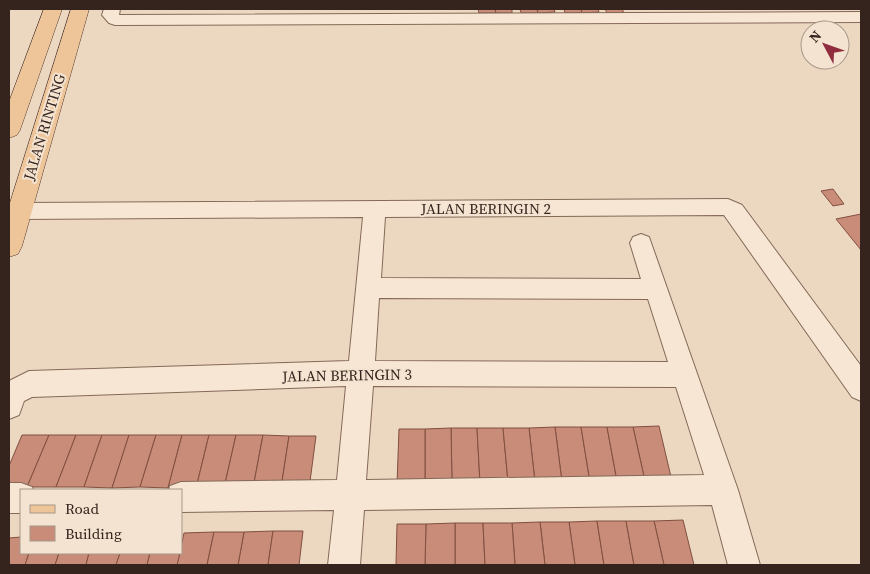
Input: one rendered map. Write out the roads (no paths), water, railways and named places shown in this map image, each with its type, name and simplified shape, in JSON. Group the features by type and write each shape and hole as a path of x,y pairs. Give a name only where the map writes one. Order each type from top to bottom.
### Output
{"main road":[{"name":"JALAN RINTING","path":"9,130 53,9"},
{"name":"JALAN RINTING","path":"9,246 80,9"}],"street":[{"path":"113,15 345,21 456,14 475,20 861,17"},
{"name":"JALAN BERINGIN 2","path":"19,211 728,207 734,211 861,388"},
{"path":"344,565 374,209"},
{"path":"642,243 723,490 744,565"},
{"path":"368,288 657,289"},
{"name":"JALAN BERINGIN 3","path":"11,400 28,384 360,373 685,375"},
{"path":"182,497 723,490"}]}
